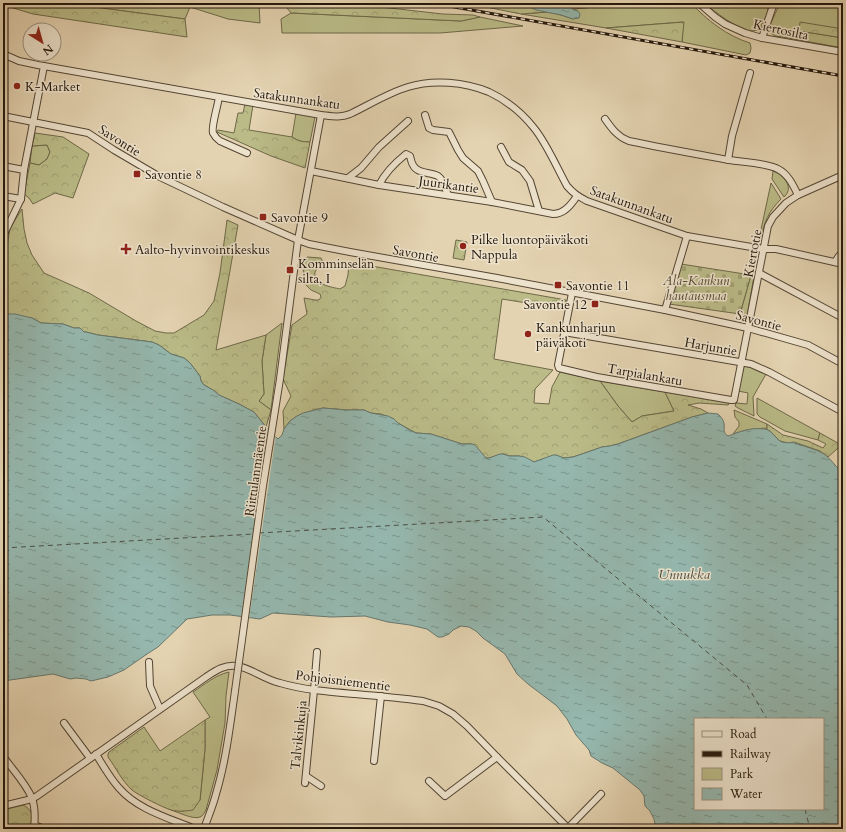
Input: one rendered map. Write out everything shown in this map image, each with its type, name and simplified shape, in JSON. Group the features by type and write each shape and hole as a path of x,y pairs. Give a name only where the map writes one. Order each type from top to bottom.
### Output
{"street":[{"name":"Kiertosilta","path":"699,3 725,24 745,33 762,38 843,52"},
{"path":"762,38 774,3"},
{"name":"Satakunnankatu","path":"3,54 19,61 44,66 338,117 344,116 393,92 409,86 425,83 460,84 488,92 517,110 540,136 567,186 573,193 587,201 687,236 763,249 776,249 843,264"},
{"path":"3,241 3,234 21,199 24,170 44,66"},
{"path":"728,160 732,136 750,73"},
{"path":"219,97 213,126 214,134 218,139 247,153"},
{"name":"Riittulanmäentie","path":"204,829 216,795 224,763 263,486 280,379 298,240 321,115"},
{"path":"425,115 429,128 449,132 463,158 478,172 484,181 492,202"},
{"name":"Savontie","path":"3,116 88,133 160,177 308,244 665,310 748,328 808,345 843,364"},
{"path":"605,119 617,135 629,141 728,160 772,166 787,176 798,195"},
{"path":"348,178 361,168 379,147 408,121"},
{"path":"501,147 509,162 522,170 530,181 539,211"},
{"path":"379,185 385,175 406,154 410,156 413,165 416,168 427,174 437,176 442,180 448,195"},
{"path":"3,166 24,170"},
{"name":"Juurikantie","path":"311,171 379,185 492,202 553,214 561,212 571,205 577,196"},
{"name":"Kiertotie","path":"731,400 734,400 735,398 768,226 773,217 786,203 798,195 843,175"},
{"path":"3,196 21,199"},
{"path":"665,310 687,236"},
{"path":"835,262 843,253"},
{"path":"759,273 843,318"},
{"path":"564,332 572,293"},
{"name":"Harjuntie","path":"564,332 751,364 843,412"},
{"name":"Tarpialankatu","path":"564,332 558,365 561,369 597,377 731,400"},
{"name":"Talvikinkuja","path":"305,783 316,652"},
{"path":"149,662 150,686 160,709"},
{"name":"Pohjoisniementie","path":"3,806 37,796 206,676 227,666 237,666 279,683 314,690 423,701 439,706 453,714 467,726 568,829"},
{"path":"374,761 381,696"},
{"path":"64,723 119,788 137,803 195,829"},
{"path":"4,757 32,798 34,827 45,829"},
{"path":"429,781 445,796 497,757"},
{"path":"306,776 321,786"},
{"path":"568,829 601,794"}],"green space":[{"path":"3,3 63,3 185,19 187,37 33,14 3,5"},
{"path":"63,3 259,3 260,23 228,19 190,7 185,19"},
{"path":"283,3 345,3 443,14 473,15 480,17 461,21 291,13"},
{"path":"501,3 531,3 548,12 521,14 486,7"},
{"path":"564,3 638,3 573,9"},
{"path":"638,3 691,3 725,32 750,43 750,53 746,55 682,42 683,22 606,28 521,14 548,12 573,19 578,11 573,9"},
{"path":"704,3 757,7 759,3 768,3 768,12 759,29 754,31 739,27 715,12"},
{"path":"780,3 828,3 843,6 843,29 831,28 799,31 843,38 843,48 775,36 771,33 770,25"},
{"path":"291,13 461,21 480,17 523,26 440,33 282,33 281,19"},
{"path":"684,22 682,42 606,28"},
{"path":"800,22 843,29 843,38 799,31"},
{"path":"245,104 253,105 249,130 292,137 300,141 310,142 305,168 271,156 217,132 218,130 234,133 238,113 243,113"},
{"path":"296,113 315,117 310,142 300,141 292,137"},
{"path":"35,133 63,137 89,154 73,198 55,193 33,204 24,194 30,163 39,165 47,159 50,152 47,145 32,146"},
{"path":"47,145 50,152 47,159 39,165 30,163 32,146"},
{"path":"773,171 784,178 788,185 787,193 784,197 772,179"},
{"path":"771,183 781,199 767,218 761,240 759,239"},
{"path":"22,209 27,243 32,255 44,273 89,293 155,331 166,333 174,333 204,315 214,301 220,273 227,220 238,225 216,350 266,335 262,361 264,394 259,401 271,410 266,427 254,412 219,395 204,385 200,376 184,358 171,354 159,345 152,342 98,335 84,332 80,328 74,328 63,324 41,323 32,318 3,316 3,265 7,251 10,229"},
{"path":"456,240 467,242 464,260 453,258"},
{"path":"307,257 321,258 323,262 315,272 315,276 320,283 340,289 345,286 349,262 566,300 564,309 502,299 494,359 553,370 535,389 534,403 549,404 552,387 560,372 600,381 632,422 642,416 674,411 665,392 726,402 729,404 699,403 688,405 708,413 692,417 618,444 602,447 573,457 563,458 556,455 534,462 519,456 509,456 503,454 486,458 472,444 462,444 431,434 416,433 398,423 394,419 364,410 323,408 314,410 297,416 290,421 284,429 283,411 291,396 283,379 292,325 307,314 304,298 319,300 321,297 320,294 311,290 305,284 303,263"},
{"name":"Ala-Kankun hautausmaa","path":"681,264 751,275 740,314 669,304"},
{"path":"751,275 754,276 747,316 740,314"},
{"path":"282,323 271,410 259,401 264,394 262,361 266,335"},
{"path":"744,366 766,374 753,397 754,416 735,406 736,403 747,404 748,393 738,391"},
{"path":"600,381 665,392 674,411 642,416 632,422"},
{"path":"757,398 820,433 818,440 785,431 760,417 757,414"},
{"path":"734,410 767,424 767,430 765,428 747,430 733,434 739,426"},
{"path":"767,424 783,435 808,441 823,448 826,444 818,440 820,433 843,446 843,452 838,448 828,457 820,451 794,442 788,443 780,441 767,430"},
{"path":"229,672 225,723 217,770 206,810 200,817 190,817 171,810 184,811 200,800 205,749 205,720 210,717 193,692 214,678"},
{"path":"205,720 205,749 200,800 193,810 171,810 135,792 125,783 108,757 109,752 144,727 160,751"},
{"path":"23,805 27,807 32,815 31,829 3,829 3,810"}],"water":[{"path":"531,3 564,3 578,11 580,14 579,18 573,19 536,10 532,8"},
{"name":"Unnukka","path":"6,314 15,314 32,318 41,323 63,324 74,328 80,328 84,332 98,335 152,342 159,345 171,354 184,358 190,363 200,376 204,385 219,395 254,412 278,439 290,421 303,413 323,408 364,410 371,413 388,416 416,433 431,434 462,444 475,445 486,458 503,454 525,457 534,462 553,455 564,458 573,457 602,447 618,444 692,417 708,413 718,414 721,417 724,423 724,432 728,436 750,429 766,429 782,442 796,443 823,453 843,473 843,829 656,829 654,819 650,811 645,806 644,796 640,790 613,768 591,756 589,750 576,735 567,719 557,706 517,674 505,654 469,627 461,626 449,634 438,637 427,629 365,616 331,617 273,613 260,619 230,615 212,615 187,619 158,647 124,670 108,677 91,681 76,678 70,679 53,674 3,681 3,316"}],"pier":[{"path":"268,427 276,434 249,619 241,618"}],"ferry route":[{"path":"259,533 543,517 747,685 766,718"},
{"path":"3,548 254,534"},
{"path":"805,810 810,829"}],"railway":[{"path":"432,3 843,76"}],"place":[{"name":"K-Market","path":"17,86"},
{"name":"Savontie 8","path":"137,174"},
{"name":"Savontie 9","path":"263,217"},
{"name":"Pilke luontopäiväkoti Nappula","path":"463,246"},
{"name":"Aalto-hyvinvointikeskus","path":"126,249"},
{"name":"Komminselän silta, I","path":"290,270"},
{"name":"Savontie 11","path":"558,285"},
{"name":"Savontie 12","path":"595,304"},
{"name":"Kankunharjun päiväkoti","path":"528,334"}]}
